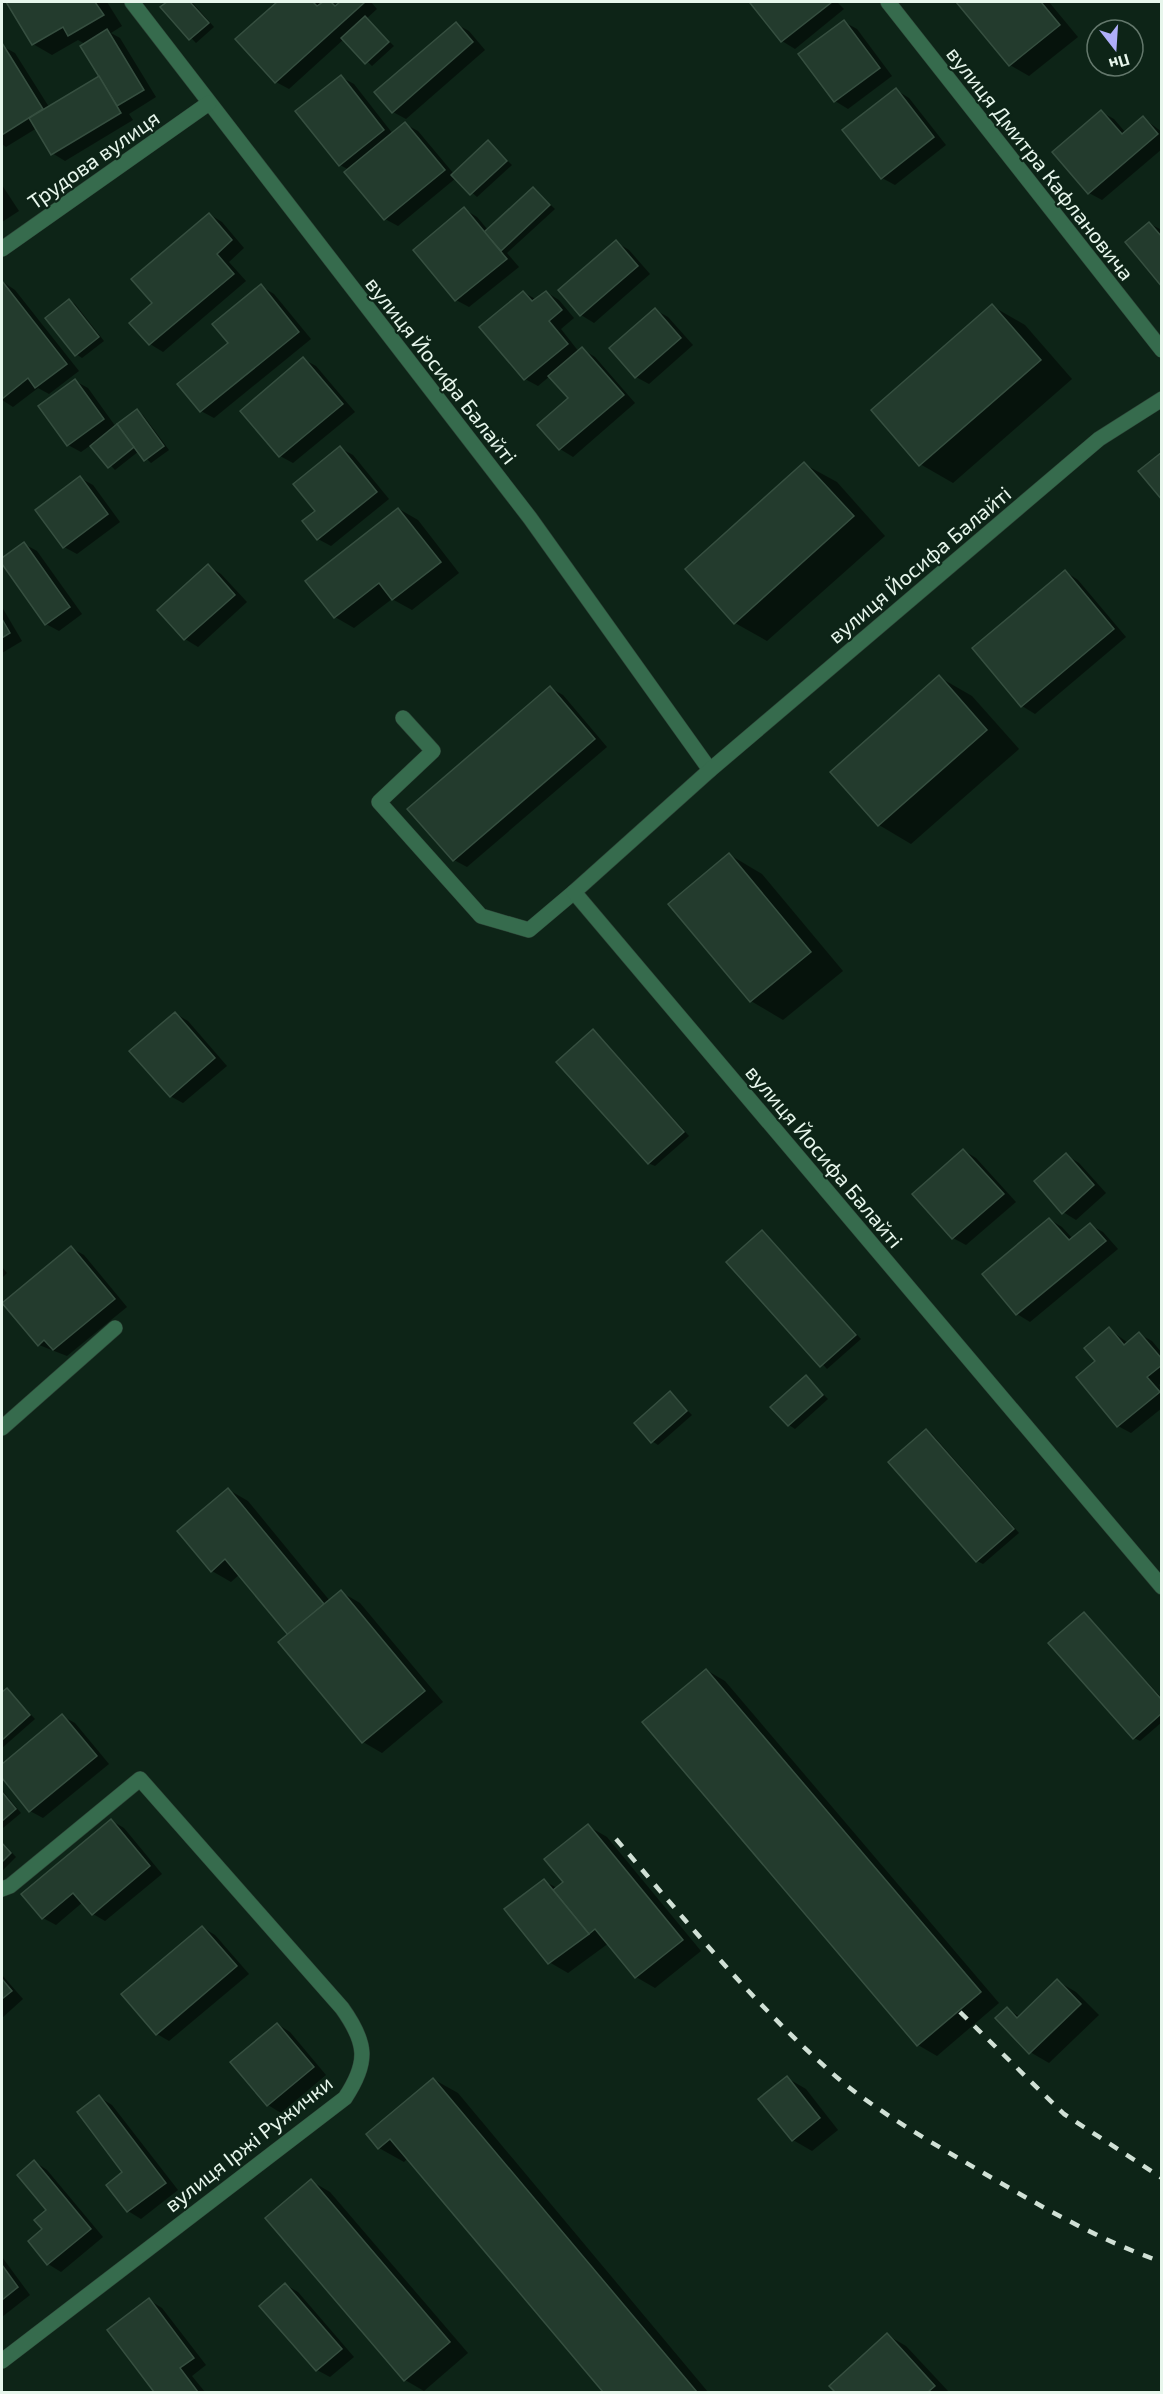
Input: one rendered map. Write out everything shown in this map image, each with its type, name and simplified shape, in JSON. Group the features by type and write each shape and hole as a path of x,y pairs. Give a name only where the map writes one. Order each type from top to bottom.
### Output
{"street":[{"name":"вулиця Йосифа Балайті","path":"132,2 530,518 710,770"},
{"name":"вулиця Дмитра Кафлановича","path":"888,2 1161,350"},
{"name":"Трудова вулиця","path":"2,249 209,104"},
{"name":"вулиця Йосифа Балайті","path":"1161,399 1100,439 710,770 574,892 1161,1587"},
{"path":"403,718 433,751 379,802 481,916 529,930 574,892"},
{"path":"2,1428 115,1328"},
{"name":"вулиця Іржі Ружички","path":"2,1889 10,1886 140,1779 342,2008 358,2030 364,2056 357,2080 345,2098 2,2361"}],"building":[{"path":"6,2 95,2 104,15 68,36 63,27 32,45"},
{"path":"167,2 190,2 209,23 189,40 160,7"},
{"path":"277,2 313,2 317,6 323,2 331,2 335,6 340,2 365,2 275,83 235,39"},
{"path":"832,2 781,42 750,3"},
{"path":"956,2 1041,2 1060,25 1009,66"},
{"path":"365,16 389,42 365,64 341,38"},
{"path":"844,20 880,68 834,102 798,54"},
{"path":"456,22 473,42 392,113 374,92"},
{"path":"107,29 144,90 117,106 80,46"},
{"path":"2,43 43,109 2,135"},
{"path":"341,75 384,130 339,166 295,111"},
{"path":"99,76 121,113 51,155 29,118"},
{"path":"896,88 934,137 881,179 842,130"},
{"path":"1101,110 1122,134 1143,116 1158,134 1088,194 1052,152"},
{"path":"405,122 445,170 384,220 344,172"},
{"path":"488,140 507,161 470,195 451,175"},
{"path":"533,187 550,205 501,251 484,232"},
{"path":"464,207 507,259 455,301 413,250"},
{"path":"209,213 232,240 217,254 234,274 149,345 129,323 152,303 131,279"},
{"path":"1149,222 1162,237 1162,287 1125,242"},
{"path":"616,240 638,266 580,316 558,290"},
{"path":"2,281 67,364 35,388 28,378 2,399"},
{"path":"261,284 299,332 200,412 177,384 228,343 212,324"},
{"path":"523,291 532,301 546,291 562,310 549,321 568,344 524,380 479,327"},
{"path":"69,299 99,337 75,356 45,318"},
{"path":"992,304 1041,360 919,466 871,410"},
{"path":"655,308 681,338 635,378 609,348"},
{"path":"582,347 624,395 559,450 537,425 568,398 548,376"},
{"path":"303,357 343,404 279,457 240,411"},
{"path":"75,379 104,419 67,446 38,406"},
{"path":"137,409 164,446 144,461 117,424"},
{"path":"117,424 134,447 108,468 90,446"},
{"path":"340,446 377,492 317,540 302,521 315,511 293,484"},
{"path":"1162,452 1162,500 1138,471"},
{"path":"804,462 854,516 734,624 685,569"},
{"path":"80,476 108,514 63,548 35,510"},
{"path":"398,508 441,562 392,600 379,583 334,618 305,581"},
{"path":"24,542 70,607 45,625 2,564 2,558"},
{"path":"208,564 235,595 184,640 157,610"},
{"path":"1065,570 1114,629 1021,707 972,648"},
{"path":"2,619 10,633 2,638"},
{"path":"939,675 987,730 878,826 830,772"},
{"path":"550,686 595,739 453,861 407,809"},
{"path":"729,853 811,952 750,1002 668,904"},
{"path":"175,1012 215,1058 170,1097 129,1051"},
{"path":"593,1029 684,1132 648,1164 556,1062"},
{"path":"963,1149 1004,1194 952,1239 912,1194"},
{"path":"1066,1153 1094,1185 1062,1214 1034,1181"},
{"path":"1049,1218 1069,1240 1090,1223 1106,1241 1016,1315 982,1274"},
{"path":"762,1230 856,1335 820,1367 726,1262"},
{"path":"71,1246 115,1299 53,1350 44,1340 38,1346 2,1303"},
{"path":"1109,1327 1124,1345 1139,1332 1162,1359 1162,1365 1147,1377 1160,1392 1117,1427 1076,1377 1095,1361 1084,1348"},
{"path":"806,1375 823,1395 788,1426 770,1407"},
{"path":"670,1391 687,1411 651,1443 634,1423"},
{"path":"926,1429 1014,1529 976,1562 888,1462"},
{"path":"228,1488 324,1604 288,1635 225,1559 211,1572 177,1531"},
{"path":"341,1590 425,1691 362,1743 278,1642"},
{"path":"1084,1612 1162,1700 1162,1713 1133,1739 1048,1643"},
{"path":"706,1669 981,1992 917,2046 642,1722"},
{"path":"7,1688 30,1715 2,1740 2,1692"},
{"path":"62,1714 97,1756 29,1812 2,1778 2,1764"},
{"path":"2,1792 16,1809 2,1821"},
{"path":"111,1819 150,1866 92,1915 73,1893 42,1919 21,1894"},
{"path":"588,1824 683,1940 635,1978 595,1929 589,1934 553,1890 563,1882 544,1859"},
{"path":"2,1843 11,1853 2,1862"},
{"path":"544,1879 589,1934 548,1964 504,1909"},
{"path":"202,1926 237,1966 156,2035 121,1994"},
{"path":"2,1979 12,1991 2,1999"},
{"path":"1057,1979 1081,2004 1029,2054 995,2018 1007,2007 1017,2018"},
{"path":"277,2023 314,2067 267,2106 230,2062"},
{"path":"787,2076 820,2118 792,2141 758,2099"},
{"path":"433,2078 697,2392 603,2392 390,2139 378,2149 366,2134"},
{"path":"99,2095 166,2183 127,2212 106,2185 122,2172 77,2112"},
{"path":"34,2160 91,2229 47,2265 28,2241 42,2229 34,2220 46,2210 17,2175"},
{"path":"311,2179 450,2342 404,2381 265,2218"},
{"path":"2,2265 18,2287 2,2300"},
{"path":"285,2283 342,2349 316,2371 259,2306"},
{"path":"149,2298 194,2358 180,2368 198,2392 154,2392 107,2330"},
{"path":"887,2333 935,2386 928,2392 835,2392 829,2386"}],"railway":[{"path":"616,1839 774,2018 847,2086 920,2135 1043,2207 1113,2243 1162,2262"},
{"path":"960,2012 1064,2114 1162,2178"}]}
